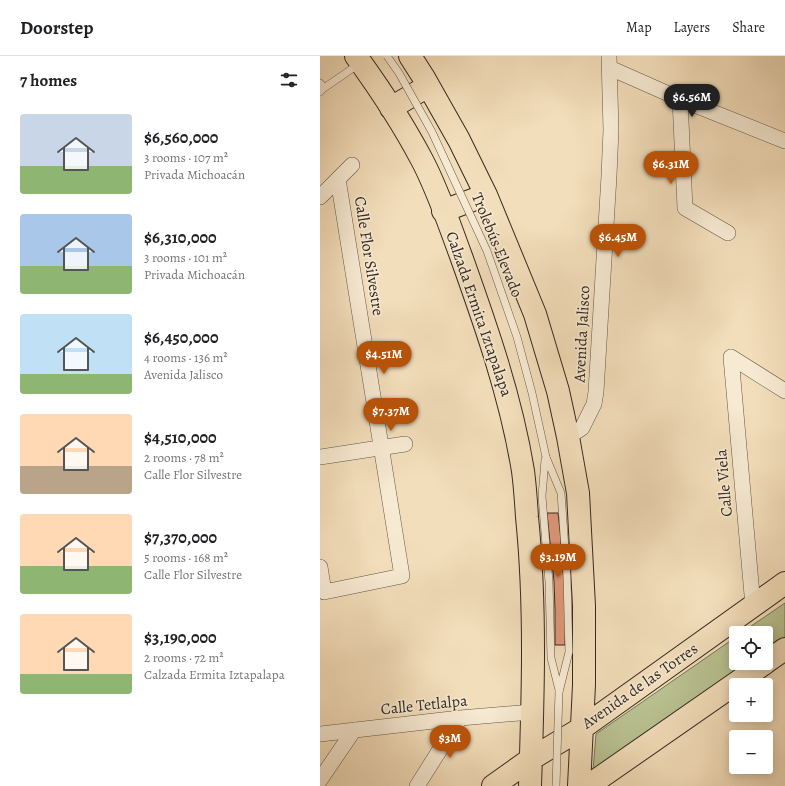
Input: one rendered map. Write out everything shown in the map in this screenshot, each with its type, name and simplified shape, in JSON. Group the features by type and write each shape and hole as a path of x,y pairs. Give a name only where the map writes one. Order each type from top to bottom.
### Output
{"main road":[{"path":"410,56 459,140 486,195 535,314 558,391 578,492 582,550 585,659 579,786"},
{"name":"Calzada Ermita Iztapalapa","path":"358,59 391,108 422,160 443,210 487,328 511,410 523,471 530,543 533,613 530,786"},
{"path":"391,108 428,86"},
{"path":"443,210 486,195"},
{"name":"Avenida de las Torres","path":"493,786 531,759 582,728 785,583"},
{"path":"773,657 785,649"},
{"path":"588,786 755,670"}],"street":[{"path":"609,62 680,99 785,141"},
{"name":"Avenida Jalisco","path":"568,437 582,428 594,404 596,392 611,130 609,62"},
{"path":"680,99 686,208 728,233"},
{"path":"320,197 352,165"},
{"name":"Calle Flor Silvestre","path":"320,567 324,592 402,576 338,178"},
{"name":"Calle Viela","path":"753,606 731,357 785,392"},
{"path":"320,457 405,444"},
{"name":"Calle Tetlalpa","path":"320,734 460,718 532,712"},
{"path":"417,786 460,718"},
{"path":"320,780 354,730"}],"lane":[{"name":"Trolebús Elevado","path":"387,56 399,73 432,132 487,251 518,337 546,457 561,493 568,577 569,652 559,692 556,786"},
{"path":"321,88 358,59"},
{"name":"Trolebús Elevado","path":"546,457 542,496 549,582 551,658 559,692"}],"green space":[{"path":"785,603 785,637 773,645 773,626 751,626"},
{"path":"729,642 729,670 737,670 593,771 596,734"}],"building":[{"path":"547,513 558,513 566,609 565,645 555,645 554,581"}]}
